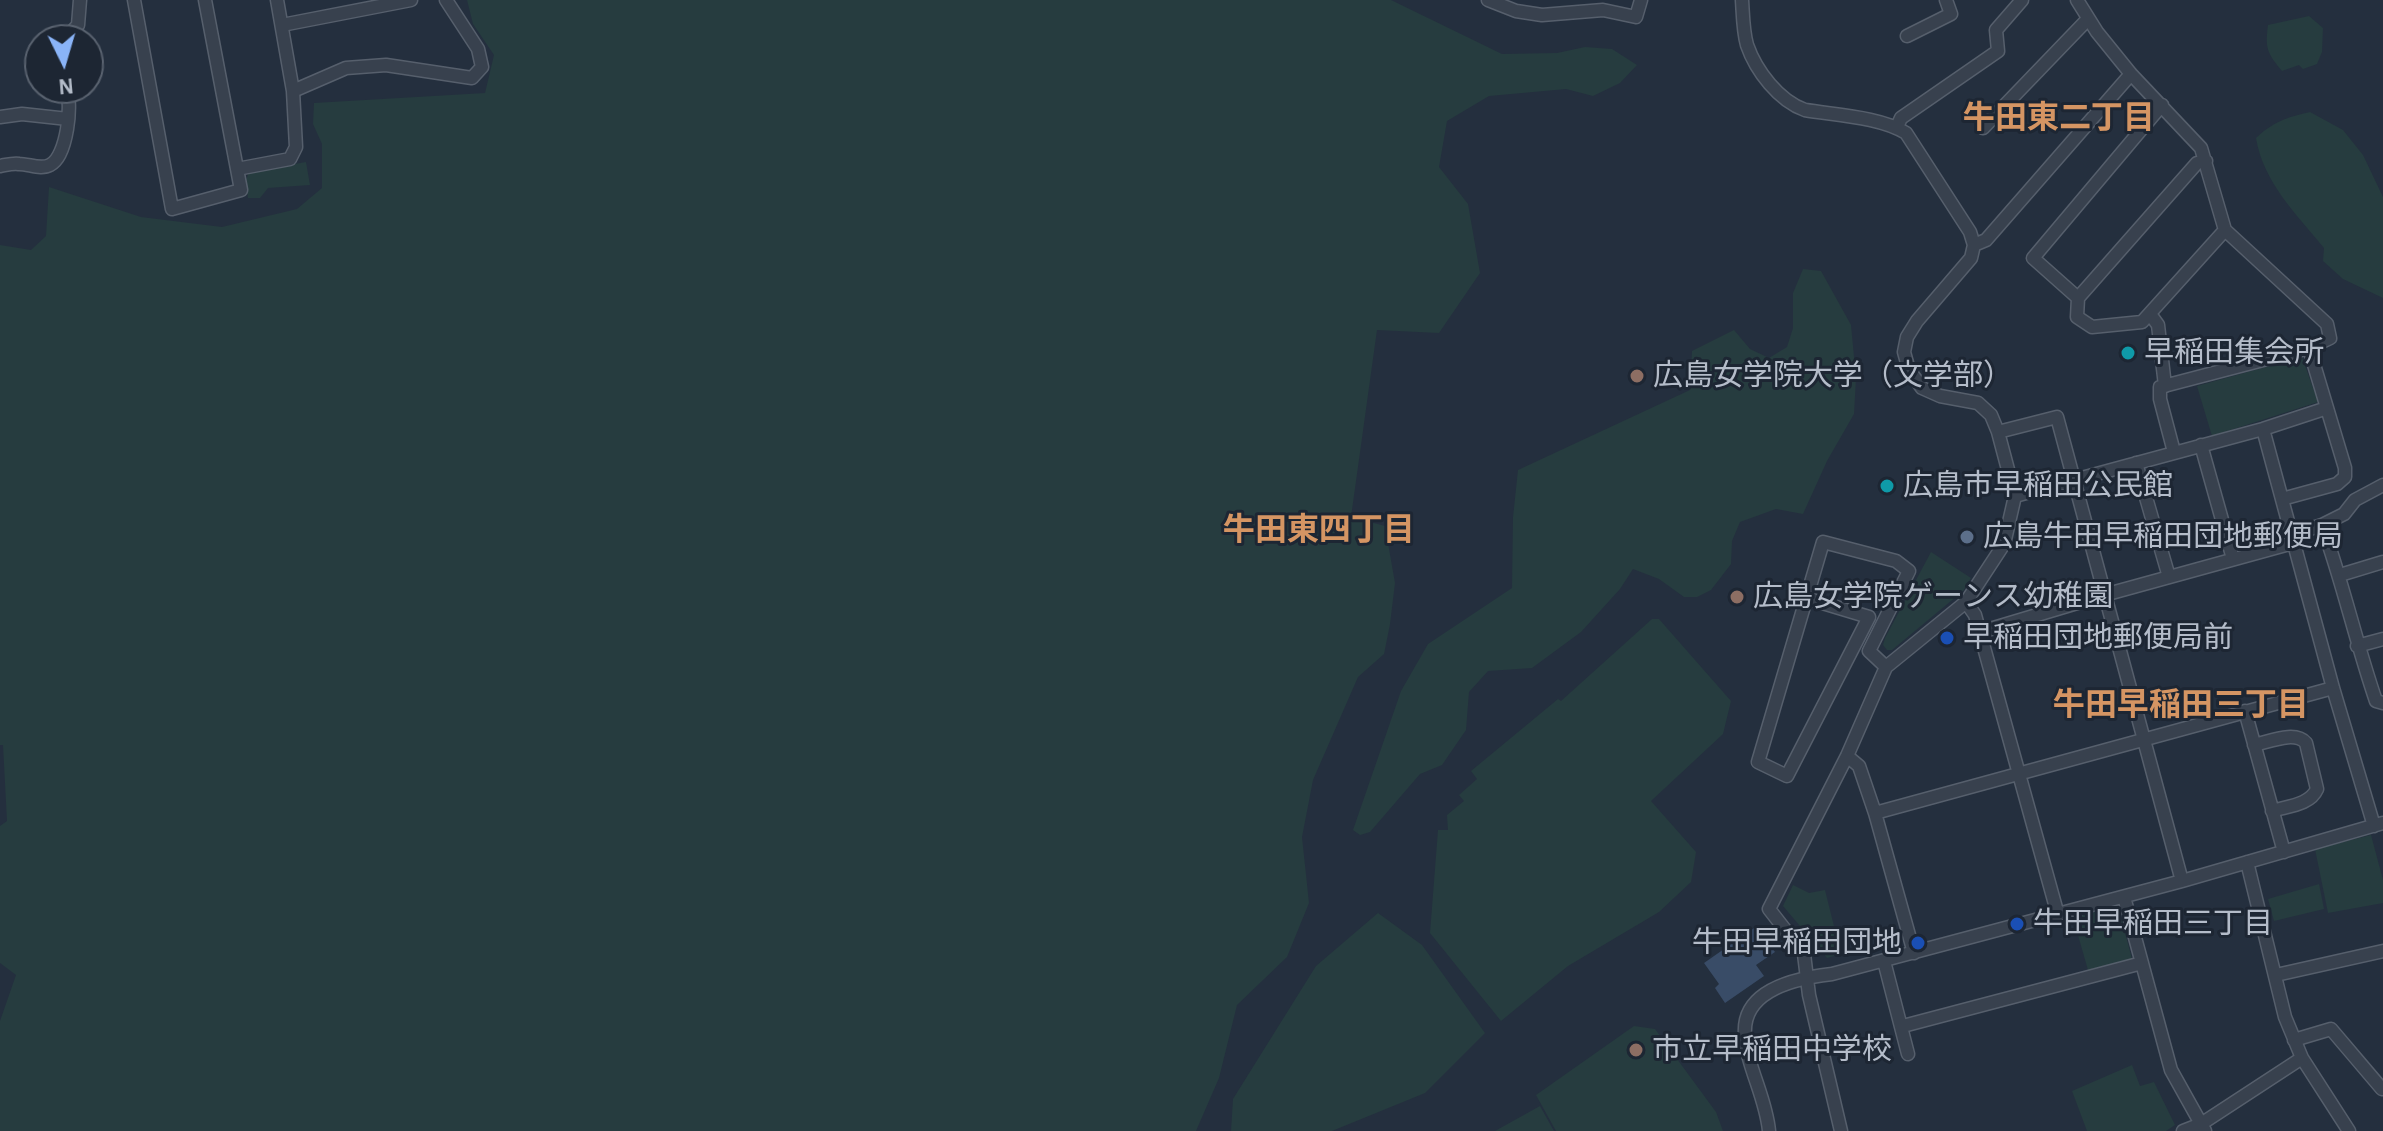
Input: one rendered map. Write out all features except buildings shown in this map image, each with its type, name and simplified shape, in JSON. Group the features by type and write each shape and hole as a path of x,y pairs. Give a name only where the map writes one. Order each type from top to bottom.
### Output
{"street":[{"path":"78,24 80,0"},
{"path":"134,0 172,209 241,190 205,0"},
{"path":"237,169 290,159 296,147 293,91 277,0"},
{"path":"282,25 411,0"},
{"path":"293,91 346,68 386,65 472,78 482,67 478,49 446,0"},
{"path":"1488,0 1542,15 1574,6 1636,17 1641,0"},
{"path":"1742,0 1747,45 1779,95 1805,110 1897,127 1915,144 1970,232 1974,245 1971,258 1917,321 1907,337 1904,352 1909,370 1922,388 1940,396 1978,403 1991,415 2015,496 2004,544 1966,602 1886,667 1847,756 1769,909 1804,954 1841,1131"},
{"path":"1907,36 1951,14 1946,0"},
{"path":"2077,0 2087,20 2131,74 2201,148 2225,230 2327,324 2330,338 2309,348 2160,387 2160,399 2174,452"},
{"path":"1897,127 1901,118 1998,51 1996,30 2020,1"},
{"path":"1983,128 2087,20"},
{"path":"1974,245 1986,240 2131,74"},
{"path":"0,166 48,167 55,162 66,139 69,104"},
{"path":"2078,298 2033,258 2162,105"},
{"path":"0,117 22,114 68,119"},
{"path":"2206,161 2197,163 2078,298 2077,317 2092,327 2142,322 2225,230"},
{"path":"2150,314 2158,325 2165,386"},
{"path":"2282,499 2337,484 2345,477 2345,468 2309,348"},
{"path":"2015,496 2263,429 2327,408"},
{"path":"1998,432 2057,417 2182,881"},
{"path":"1769,1131 1767,1110 1745,1036 1746,1018 1755,1001 1772,990 1807,977 1884,961 2124,897 2378,824 2333,688 2263,429"},
{"path":"2201,445 2233,559"},
{"path":"2136,463 2169,577"},
{"path":"1980,632 2292,539 2344,514 2355,500 2383,485"},
{"path":"2322,525 2340,575 2357,646 2376,701 2383,703"},
{"path":"1806,598 1869,617 1787,776 1758,762 1806,598 1823,542 1896,561 1909,571 1869,651 1886,667"},
{"path":"2340,575 2383,562"},
{"path":"1966,602 1975,615 1980,632 2058,915"},
{"path":"2357,646 2383,639"},
{"path":"1875,813 2333,688"},
{"path":"2245,711 2284,852"},
{"path":"2254,745 2295,736 2306,743 2317,789 2315,795 2311,800 2272,811"},
{"path":"1847,756 1859,766 1875,813 1914,953"},
{"path":"2247,862 2285,1017 2302,1058 2349,1131"},
{"path":"2124,897 2171,1070 2203,1127"},
{"path":"2276,975 2383,951"},
{"path":"1884,961 1908,1054"},
{"path":"1903,1026 2142,963"},
{"path":"2294,1040 2331,1029 2382,1089"},
{"path":"2183,1131 2203,1127 2302,1058"}],"green space":[{"path":"467,0 1391,0 1502,54 1557,53 1585,47 1612,49 1637,65 1620,83 1593,96 1566,89 1489,96 1447,121 1439,167 1468,204 1480,273 1439,333 1377,330 1351,517 1385,526 1395,583 1384,654 1358,677 1313,780 1302,837 1309,903 1287,957 1237,1005 1219,1078 1196,1131 0,1131 0,1021 16,975 0,963 0,826 7,821 3,745 0,745 0,245 31,250 46,236 49,187 141,217 222,227 297,209 322,188 322,144 313,124 314,103 485,93 494,55 473,24"},
{"path":"2309,16 2323,28 2322,52 2317,64 2303,69 2299,65 2282,71 2268,50 2268,25"},
{"path":"2310,112 2343,130 2363,155 2383,197 2383,298 2343,279 2323,261 2324,248 2282,197 2260,154 2256,138 2262,132 2281,121"},
{"path":"306,162 310,185 268,188 260,198 248,198 246,180 249,172"},
{"path":"1803,269 1821,271 1851,325 1856,378 1854,414 1827,461 1803,514 1776,509 1740,522 1732,541 1731,564 1711,590 1697,597 1684,597 1659,579 1633,569 1620,589 1581,632 1532,668 1488,671 1469,692 1466,730 1442,765 1420,774 1370,832 1360,835 1353,830 1401,691 1428,644 1512,588 1513,517 1518,470 1690,390 1692,351 1734,330 1750,349 1769,358 1787,347 1793,328 1793,293"},
{"path":"2302,357 2318,402 2212,436 2197,386"},
{"path":"1931,552 1971,578 1963,591 1892,650 1887,650 1883,645 1885,638"},
{"path":"1652,619 1659,619 1731,701 1723,734 1651,801 1696,852 1691,882 1659,912 1568,966 1501,1021 1430,933 1438,830 1448,830 1447,815 1464,801 1459,795 1477,779 1471,771 1558,699 1561,701"},
{"path":"2371,835 2383,880 2383,903 2328,913 2315,849"},
{"path":"2319,884 2324,909 2274,921 2268,899"},
{"path":"1793,885 1809,893 1825,890 1841,954 1827,958 1783,906"},
{"path":"2118,906 2132,959 2088,970 2073,918"},
{"path":"1378,913 1422,945 1485,1033 1425,1093 1332,1131 1231,1131 1233,1099 1316,966"},
{"name":"市立早稲田中学校","path":"1634,1026 1655,1029 1716,1112 1723,1131 1556,1131 1536,1095"},
{"path":"2132,1065 2140,1086 2154,1082 2175,1125 2166,1131 2087,1131 2072,1091"},
{"path":"1540,1106 1554,1131 1495,1131"}],"water":[{"path":"1757,926 1775,952 1756,965 1764,976 1725,1003 1715,988 1719,984 1704,963"}],"place":[{"name":"早稲田集会所","path":"2128,353"},
{"name":"広島女学院大学（文学部）","path":"1637,376"},
{"name":"広島市早稲田公民館","path":"1887,486"},
{"name":"広島牛田早稲田団地郵便局","path":"1967,537"},
{"name":"広島女学院ゲーンス幼稚園","path":"1737,597"},
{"name":"早稲田団地郵便局前","path":"1947,638"},
{"name":"牛田早稲田三丁目","path":"2017,924"},
{"name":"牛田早稲田団地","path":"1918,943"},
{"name":"市立早稲田中学校","path":"1636,1050"}],"district":[{"name":"牛田東二丁目","path":"2059,118"},
{"name":"牛田東四丁目","path":"1319,530"},
{"name":"牛田早稲田三丁目","path":"2181,705"}]}
